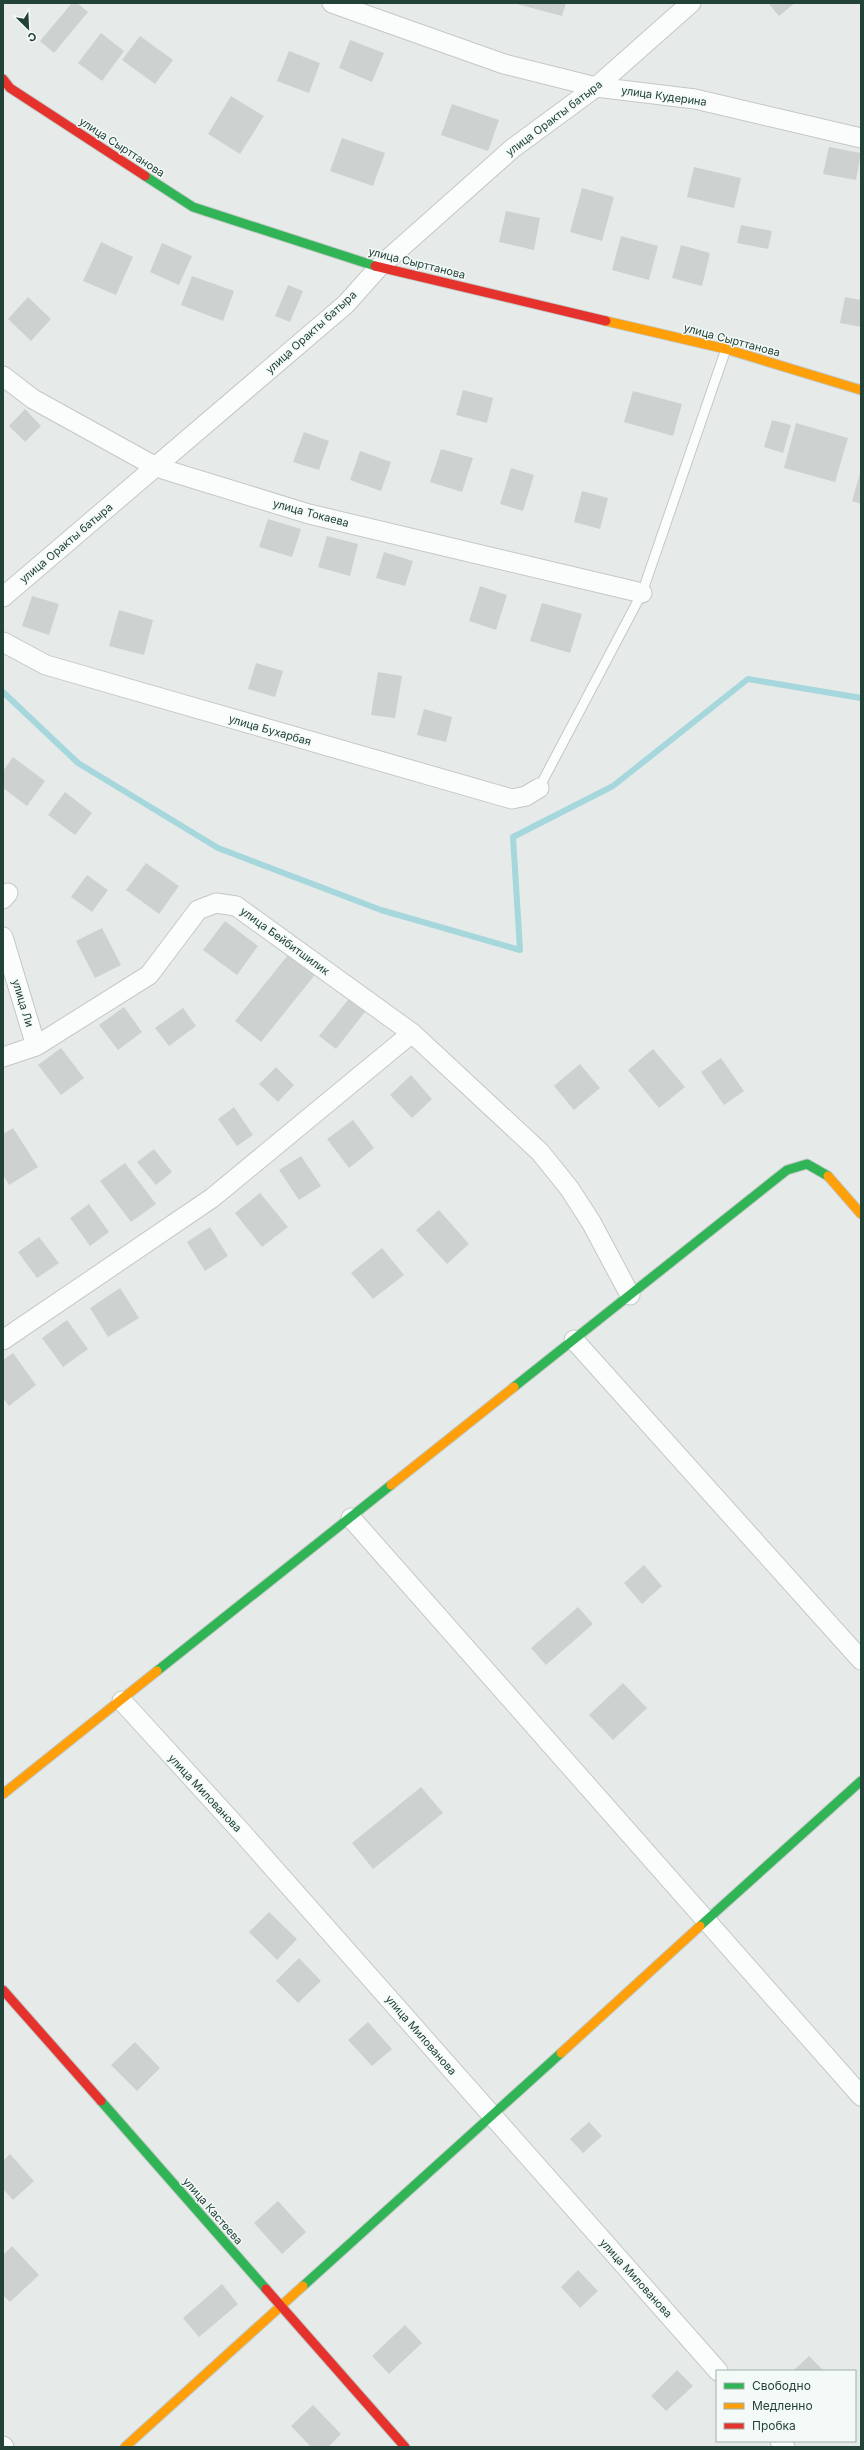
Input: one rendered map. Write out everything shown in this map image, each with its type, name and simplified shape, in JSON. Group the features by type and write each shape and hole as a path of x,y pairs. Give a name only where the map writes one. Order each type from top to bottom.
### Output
{"street":[{"name":"улица Кудерина","path":"332,3 504,64 596,87 694,99 861,138"},
{"name":"улица Оракты батыра","path":"3,597 346,304 379,267 512,148 596,87 691,3"},
{"name":"улица Сырттанова","path":"3,79 10,88 193,207 379,267 726,349 861,390"},
{"name":"улица Токаева","path":"3,376 33,399 156,467 309,514 642,593"},
{"name":"улица Бухарбая","path":"3,642 46,665 512,799 526,796 539,788"},
{"name":"улица Бейбитшилик","path":"3,1057 36,1046 149,975 198,910 216,903 236,906 412,1033 540,1152 569,1188 591,1222 630,1295"},
{"name":"улица Ли","path":"3,937 36,1046"},
{"path":"3,1340 212,1198 412,1033"},
{"path":"3,1794 122,1701 786,1170 807,1164 825,1172 861,1214"},
{"path":"574,1340 861,1660"},
{"path":"351,1518 861,2096"},
{"name":"улица Милованова","path":"122,1701 251,1843 717,2370"},
{"path":"125,2447 861,1781"},
{"name":"улица Кастеева","path":"3,1990 405,2447"}],"lane":[{"path":"539,788 642,593 726,349"}],"building":[{"path":"72,3 77,3 88,12 54,53 40,41"},
{"path":"513,3 566,3 562,16"},
{"path":"768,3 795,3 779,16"},
{"path":"101,33 124,51 102,81 78,63"},
{"path":"140,36 173,60 155,84 122,60"},
{"path":"350,40 384,53 372,82 339,68"},
{"path":"289,51 320,63 309,93 277,81"},
{"path":"231,96 264,116 240,154 208,134"},
{"path":"452,104 499,120 488,151 441,135"},
{"path":"342,138 385,153 373,186 330,171"},
{"path":"829,147 861,153 856,180 823,174"},
{"path":"694,167 741,178 734,208 687,197"},
{"path":"582,188 614,197 602,241 570,232"},
{"path":"506,211 540,218 534,250 499,242"},
{"path":"741,225 772,231 768,249 737,243"},
{"path":"621,236 658,246 649,280 612,270"},
{"path":"101,242 133,257 116,295 83,281"},
{"path":"162,243 192,256 179,285 150,272"},
{"path":"681,245 710,253 702,286 672,278"},
{"path":"192,276 234,291 223,321 181,305"},
{"path":"288,285 303,291 290,322 275,316"},
{"path":"28,297 51,319 31,341 8,319"},
{"path":"845,297 861,300 861,327 840,323"},
{"path":"463,390 493,398 487,423 456,415"},
{"path":"633,391 682,404 673,436 624,422"},
{"path":"25,409 41,426 25,442 9,426"},
{"path":"772,420 791,425 783,453 764,447"},
{"path":"796,423 848,438 835,482 784,468"},
{"path":"304,432 329,441 319,470 293,462"},
{"path":"441,449 473,458 462,492 430,482"},
{"path":"360,451 391,462 381,491 350,480"},
{"path":"511,468 534,475 523,511 500,504"},
{"path":"861,470 861,504 852,501"},
{"path":"582,491 608,498 600,529 574,522"},
{"path":"268,519 301,529 292,557 259,547"},
{"path":"327,536 358,544 350,576 318,567"},
{"path":"384,552 413,561 405,586 376,578"},
{"path":"480,586 507,595 496,630 469,621"},
{"path":"32,596 59,604 49,635 22,626"},
{"path":"542,603 582,614 570,653 530,641"},
{"path":"119,610 153,620 144,655 109,646"},
{"path":"256,663 283,671 275,697 248,689"},
{"path":"378,672 402,676 395,718 371,715"},
{"path":"424,709 452,717 446,742 417,735"},
{"path":"13,757 45,781 27,806 3,788 3,771"},
{"path":"65,792 92,813 75,835 48,815"},
{"path":"146,863 179,886 159,914 126,890"},
{"path":"87,875 108,890 92,912 71,897"},
{"path":"225,921 258,946 237,975 203,950"},
{"path":"102,928 121,965 95,978 76,941"},
{"path":"292,950 318,971 261,1042 235,1021"},
{"path":"352,995 368,1008 336,1049 319,1036"},
{"path":"124,1007 142,1032 118,1050 99,1025"},
{"path":"183,1008 196,1026 169,1046 155,1028"},
{"path":"61,1048 84,1078 61,1095 38,1065"},
{"path":"653,1049 685,1087 659,1108 628,1070"},
{"path":"721,1058 744,1091 724,1105 701,1072"},
{"path":"580,1064 600,1088 574,1110 554,1086"},
{"path":"276,1067 294,1085 278,1102 259,1084"},
{"path":"411,1075 432,1099 412,1118 390,1095"},
{"path":"234,1107 253,1135 237,1146 218,1119"},
{"path":"353,1120 374,1148 349,1168 327,1139"},
{"path":"13,1128 38,1167 9,1185 3,1175 3,1134"},
{"path":"154,1149 172,1172 156,1185 137,1162"},
{"path":"301,1156 321,1186 299,1200 279,1170"},
{"path":"125,1163 156,1204 131,1222 100,1181"},
{"path":"260,1193 288,1227 262,1247 235,1213"},
{"path":"89,1204 109,1232 90,1246 70,1218"},
{"path":"439,1210 469,1244 447,1264 416,1230"},
{"path":"210,1227 228,1256 205,1271 187,1242"},
{"path":"39,1237 59,1263 37,1278 18,1252"},
{"path":"382,1248 404,1275 373,1299 351,1273"},
{"path":"120,1288 139,1318 108,1337 90,1308"},
{"path":"67,1320 88,1349 63,1367 42,1338"},
{"path":"13,1353 36,1385 9,1406 3,1398 3,1360"},
{"path":"644,1565 662,1586 642,1604 624,1583"},
{"path":"578,1607 593,1624 546,1665 531,1648"},
{"path":"623,1683 647,1708 613,1740 589,1715"},
{"path":"421,1787 443,1813 373,1869 352,1843"},
{"path":"269,1912 297,1939 277,1960 249,1932"},
{"path":"299,1958 321,1981 298,2003 276,1981"},
{"path":"368,2022 392,2049 372,2066 348,2040"},
{"path":"135,2042 160,2068 137,2091 111,2065"},
{"path":"589,2122 602,2136 583,2153 570,2139"},
{"path":"10,2154 34,2181 13,2200 3,2189 3,2161"},
{"path":"278,2201 306,2232 282,2254 254,2223"},
{"path":"12,2246 39,2275 10,2302 3,2295 3,2255"},
{"path":"578,2270 598,2291 580,2308 561,2287"},
{"path":"222,2284 238,2304 199,2337 183,2318"},
{"path":"405,2325 422,2343 389,2374 372,2356"},
{"path":"809,2356 823,2370 794,2370"},
{"path":"677,2370 693,2386 666,2411 651,2396"},
{"path":"313,2405 341,2434 328,2447 311,2447 291,2426"}],"waterway":[{"path":"3,692 78,763 218,848 381,910 520,950 513,837 613,786 748,679 861,698"}],"traffic: fast":[{"path":"145,176 193,207 375,266"},
{"path":"514,1387 787,1170 807,1164 828,1176"},
{"path":"157,1671 391,1485"},
{"path":"700,1926 861,1781"},
{"path":"303,2286 561,2053"},
{"path":"101,2101 266,2289"}],"traffic: slow":[{"path":"606,321 726,349 861,390"},
{"path":"828,1176 861,1214"},
{"path":"391,1485 514,1387"},
{"path":"3,1794 157,1671"},
{"path":"561,2053 700,1926"},
{"path":"125,2447 303,2286"}],"traffic: jam":[{"path":"3,79 10,88 145,176"},
{"path":"375,266 606,321"},
{"path":"3,1990 101,2101"},
{"path":"266,2289 405,2447"}]}
